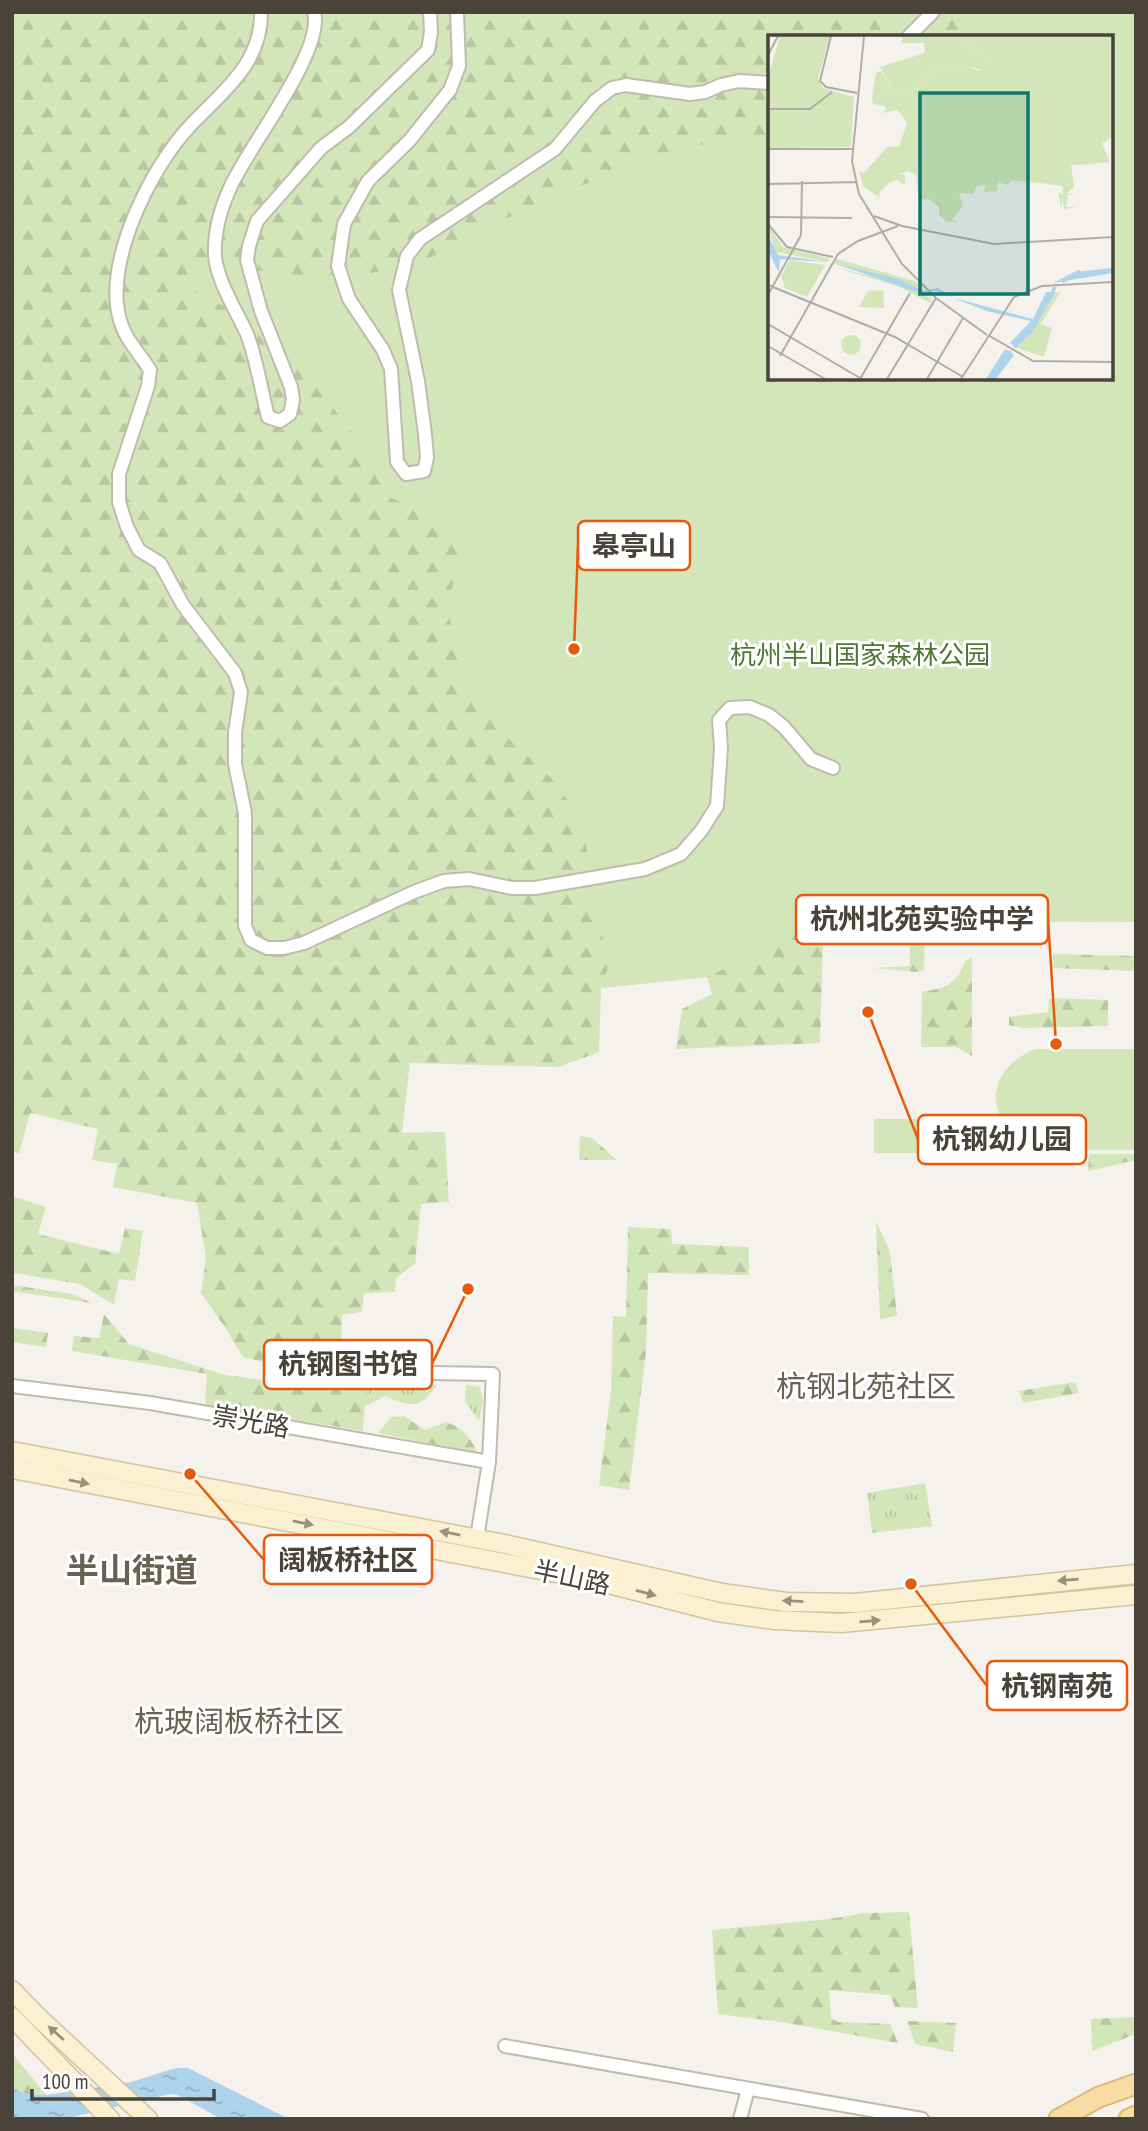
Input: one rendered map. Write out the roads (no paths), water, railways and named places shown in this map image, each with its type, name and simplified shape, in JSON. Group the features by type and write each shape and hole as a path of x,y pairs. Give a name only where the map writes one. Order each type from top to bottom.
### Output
{"main road":[{"name":"半山路","path":"12,1451 477,1538 722,1593 786,1602 855,1603 1136,1574"},
{"name":"半山路","path":"12,1469 593,1580 718,1612 774,1620 841,1623 1136,1595"},
{"path":"12,1990 144,2115"},
{"path":"12,2017 108,2117"},
{"path":"1059,2119 1099,2097 1136,2084"},
{"path":"1129,2119 1136,2116"}],"street":[{"path":"261,12 258,38 251,58 226,90 188,128 145,193 122,248 116,280 120,323 150,370 148,386 119,474 119,502 127,527 139,550 160,563 183,605 235,673 241,692 235,733 235,764 245,813 245,926 251,940 267,948 285,948 304,943 444,881 469,879 512,888 535,888 645,869 681,854 701,831 717,806 721,748 719,720 730,708 750,707 769,715 784,727 811,759 833,768"},
{"path":"314,12 314,36 297,73 230,187 221,211 215,257 254,355 268,417 281,421 290,414 293,400 291,387 261,311 247,260 257,221 321,148 349,127 428,50 430,12"},
{"path":"457,12 459,66 450,90 409,141 368,181 344,224 338,266 349,299 383,350 391,369 397,462 406,474 424,471 427,458 418,381 399,290 407,256 420,239 555,149 595,101 612,88 626,85 690,94 739,81 768,83"},
{"path":"910,35 933,12"},
{"path":"366,1372 493,1374 489,1462 477,1538"},
{"name":"崇光路","path":"12,1386 150,1403 489,1462"},
{"path":"505,2046 922,2119"},
{"path":"740,2119 748,2089"}],"water":[{"path":"176,2068 188,2068 289,2119 221,2119 178,2095 171,2094 64,2119 12,2119 12,2087 26,2094 47,2095 131,2082"}],"place":[{"name":"皋亭山","path":"574,649"},
{"name":"杭钢幼儿园","path":"868,1012"},
{"name":"杭州北苑实验中学","path":"1056,1044"},
{"name":"杭钢图书馆","path":"468,1289"},
{"name":"阔板桥社区","path":"190,1474"},
{"name":"杭钢南苑","path":"911,1584"}],"district":[{"name":"杭钢北苑社区","path":"866,1385"},
{"name":"半山街道","path":"132,1569"},
{"name":"杭玻阔板桥社区","path":"239,1720"}],"park label":[{"name":"杭州半山国家森林公园","path":"860,654"}]}
